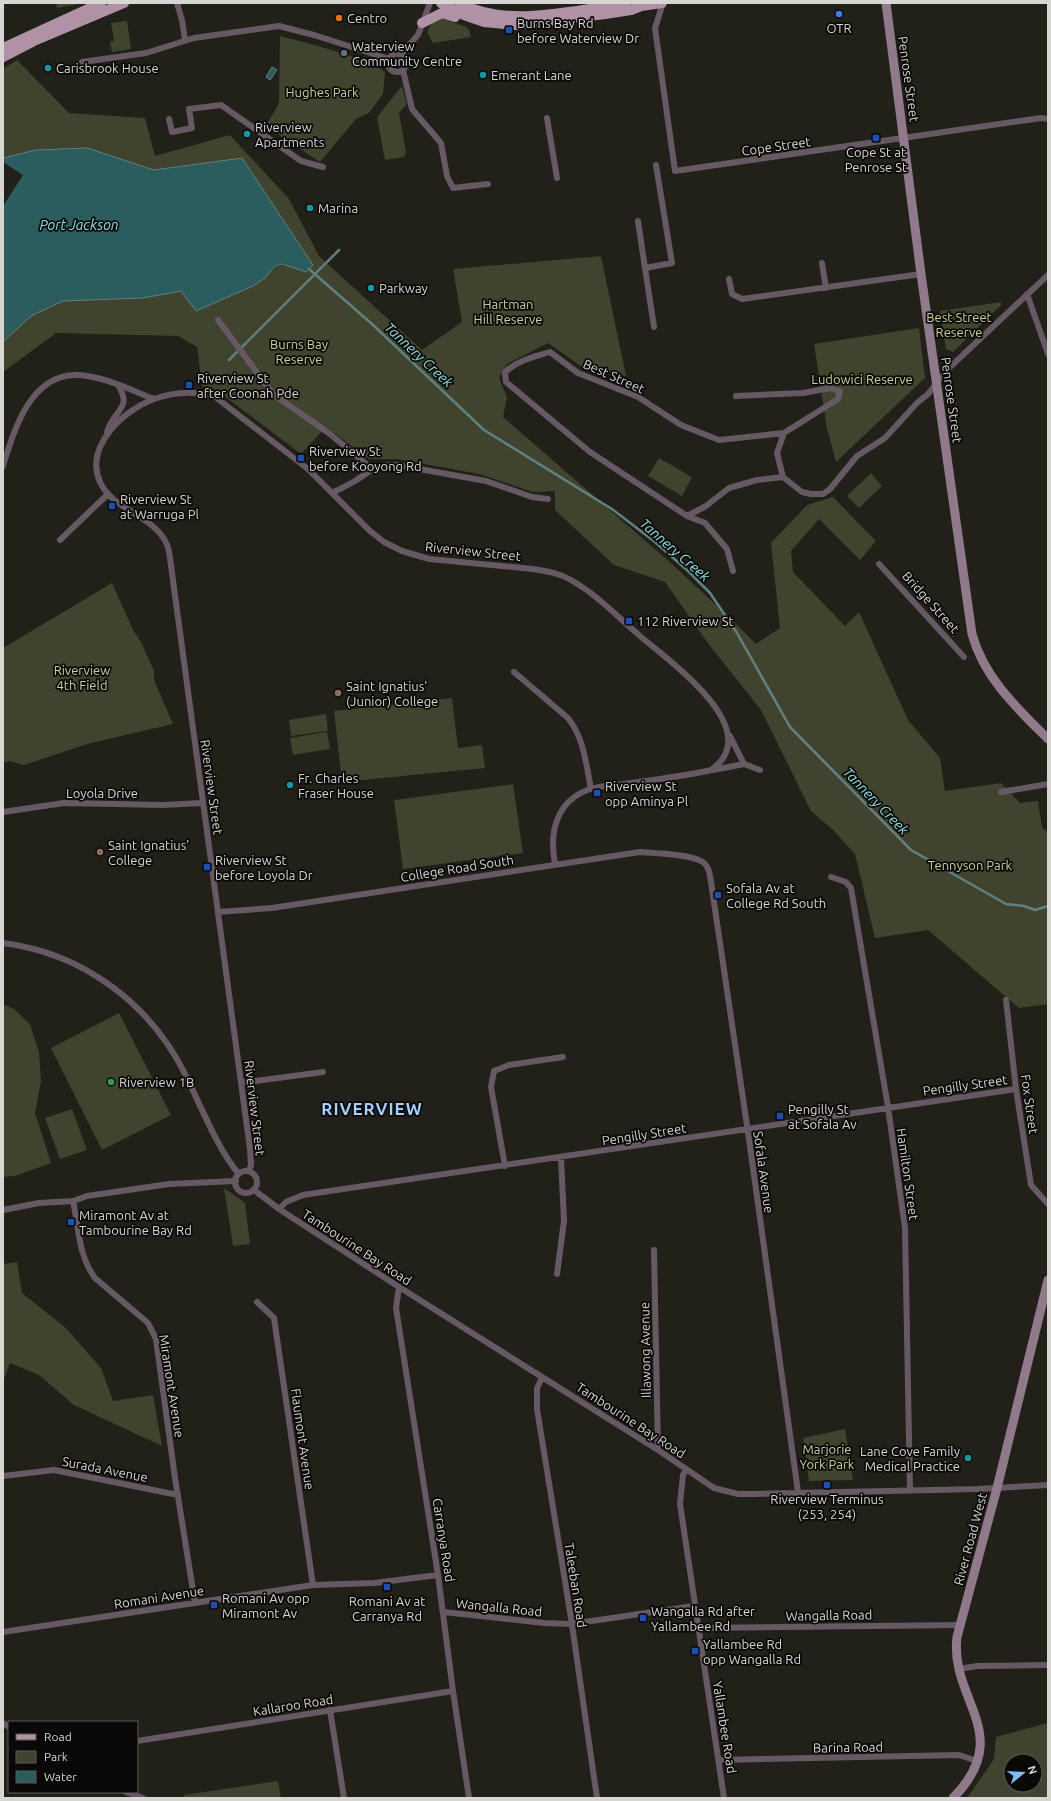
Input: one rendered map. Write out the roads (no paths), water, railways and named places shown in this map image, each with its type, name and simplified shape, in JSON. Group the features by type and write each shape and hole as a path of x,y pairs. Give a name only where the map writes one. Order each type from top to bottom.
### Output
{"main road":[{"path":"3,48 101,3"},
{"path":"3,57 34,41 124,3"},
{"path":"441,3 464,15 484,22"},
{"path":"460,3 482,12 511,16 570,11 626,3"},
{"path":"422,23 433,16 445,12 466,22 514,25 528,24 631,10 638,4 662,3"},
{"name":"Penrose Street","path":"886,3 921,274 966,603 972,634 980,657 991,677 1007,697 1048,739"},
{"name":"River Road West","path":"953,1798 968,1778 977,1761 980,1745 979,1726 959,1669 956,1653 960,1625 997,1488 1048,1280"}],"street":[{"path":"177,3 182,20 185,40"},
{"path":"400,55 407,45 417,37 430,3"},
{"name":"Cope Street","path":"662,3 655,28 675,171 904,139 1040,118 1048,119"},
{"path":"82,62 146,53 185,40 279,26 314,35 389,59"},
{"path":"394,55 400,55 406,61 406,66 403,70 397,72 392,70 388,64 389,59 394,55"},
{"path":"403,70 412,109 440,142 447,176 453,188 488,184"},
{"path":"169,119 172,132 192,128 189,109 222,105 302,161 323,167"},
{"path":"547,118 557,178"},
{"path":"645,268 672,264 656,165"},
{"path":"638,221 654,327"},
{"path":"822,263 826,288"},
{"path":"729,279 732,294 742,300 921,274"},
{"path":"784,433 777,453 783,477 802,492 816,495 823,494 830,489 857,456 885,438 928,394 936,382 948,369 1048,274"},
{"path":"1027,294 1048,354"},
{"path":"218,320 274,394 330,434 370,468"},
{"name":"Best Street","path":"687,516 590,452 506,382 505,372 512,365 550,352 578,373 638,397 682,425 719,440 784,433 838,399 840,390 830,388 803,393 736,396"},
{"path":"3,466 18,423 34,396 41,389 62,377 74,375 90,377 118,385 154,399"},
{"name":"Riverview Street","path":"118,385 124,398 124,402 110,420 98,453 97,468 100,481 108,494 152,526 164,537 167,543 251,1158 249,1171"},
{"name":"Riverview Street","path":"105,437 113,426 128,414 154,399 197,392 214,396 289,453 370,531 384,542 402,551 438,561 548,571 574,581 705,693 720,715 744,764"},
{"path":"332,493 355,481 370,468 383,465 397,465 486,481 532,497 548,499"},
{"path":"687,516 706,506 728,488 757,480 783,477"},
{"path":"60,540 108,494"},
{"path":"687,516 705,523 727,549 733,571"},
{"name":"Bridge Street","path":"879,564 964,657"},
{"path":"514,672 568,718 575,726 580,738 591,789"},
{"name":"Riverview Street","path":"711,770 718,764 726,753 729,739 727,730"},
{"path":"555,864 552,838 556,821 569,802 591,789 744,764 760,770"},
{"path":"1001,792 1048,784"},
{"name":"Loyola Drive","path":"3,812 64,803 164,805 202,803"},
{"name":"College Road South","path":"218,912 266,908 640,852 699,860"},
{"name":"Sofala Avenue","path":"699,860 705,863 710,877 798,1492"},
{"name":"Hamilton Street","path":"831,877 846,882 851,888 888,1107 905,1228 910,1490"},
{"path":"3,943 38,950 76,964 118,990 142,1012 162,1035 178,1060 223,1150 239,1174"},
{"name":"Fox Street","path":"1006,1000 1016,1089 1031,1185 1048,1204"},
{"path":"505,1166 491,1087 494,1072 509,1065 563,1058"},
{"path":"241,1083 323,1072"},
{"name":"Pengilly Street","path":"280,1209 286,1202 303,1195 561,1158 888,1107 1016,1089"},
{"path":"557,1274 564,1221 561,1158"},
{"path":"249,1171 256,1178 257,1184 254,1190 248,1193 242,1192 237,1188 236,1181 239,1174 249,1171"},
{"path":"3,1210 39,1203 73,1201 87,1196 169,1184 236,1181"},
{"name":"Tambourine Bay Road","path":"254,1190 280,1209 399,1287 658,1450 714,1488 738,1494 1048,1486"},
{"name":"Miramont Avenue","path":"73,1201 80,1245 90,1271 95,1278 148,1323 156,1339 195,1603"},
{"name":"Illawong Avenue","path":"654,1250 658,1450"},
{"name":"Carranya Road","path":"399,1287 396,1308 438,1575 469,1798"},
{"name":"Flaumont Avenue","path":"257,1302 274,1318 313,1585"},
{"name":"Taleeban Road","path":"542,1378 537,1388 537,1409 597,1798"},
{"name":"Surada Avenue","path":"3,1476 54,1470 178,1495"},
{"name":"Yallambee Road","path":"686,1470 683,1475 680,1504 694,1606 724,1798"},
{"name":"Romani Avenue","path":"3,1632 313,1585 374,1583 438,1575"},
{"name":"Wangalla Road","path":"443,1612 544,1623 571,1624 694,1606"},
{"name":"Wangalla Road","path":"698,1628 960,1625"},
{"path":"959,1669 977,1666 1048,1665"},
{"name":"Kallaroo Road","path":"138,1741 453,1691"},
{"path":"330,1710 344,1798"},
{"name":"Barina Road","path":"719,1760 959,1755 977,1761"},
{"path":"129,1793 143,1798"}],"water":[{"path":"272,67 277,70 270,80 266,77"},
{"name":"Port Jackson","path":"87,148 154,170 242,158 313,265 306,272 282,264 275,266 265,278 253,286 196,311 181,291 143,298 63,301 31,316 3,342 3,158 36,150"}],"waterway":[{"path":"229,360 339,250"},
{"name":"Tannery Creek","path":"309,269 372,324 484,430 612,509 655,542 688,571 710,593 737,633 790,727 911,850 1006,904 1024,906 1035,910 1048,906"}],"place":[{"name":"OTR","path":"839,14"},
{"name":"Centro","path":"339,18"},
{"name":"Burns Bay Rd before Waterview Dr","path":"509,30"},
{"name":"Waterview Community Centre","path":"344,53"},
{"name":"Carisbrook House","path":"48,68"},
{"name":"Emerant Lane","path":"483,75"},
{"name":"Riverview Apartments","path":"247,134"},
{"name":"Cope St at Penrose St","path":"876,138"},
{"name":"Marina","path":"310,208"},
{"name":"Parkway","path":"371,288"},
{"name":"Riverview St after Coonah Pde","path":"189,385"},
{"name":"Riverview St before Kooyong Rd","path":"301,458"},
{"name":"Riverview St at Warruga Pl","path":"112,506"},
{"name":"112 Riverview St","path":"629,621"},
{"name":"Saint Ignatius' (Junior) College","path":"338,693"},
{"name":"Fr. Charles Fraser House","path":"290,785"},
{"name":"Riverview St opp Aminya Pl","path":"597,793"},
{"name":"Saint Ignatius' College","path":"100,852"},
{"name":"Riverview St before Loyola Dr","path":"207,867"},
{"name":"Sofala Av at College Rd South","path":"718,895"},
{"name":"Riverview 1B","path":"111,1082"},
{"name":"Pengilly St at Sofala Av","path":"780,1116"},
{"name":"Miramont Av at Tambourine Bay Rd","path":"71,1222"},
{"name":"Lane Cove Family Medical Practice","path":"968,1458"},
{"name":"Riverview Terminus (253, 254)","path":"827,1485"},
{"name":"Romani Av at Carranya Rd","path":"387,1587"},
{"name":"Romani Av opp Miramont Av","path":"214,1605"},
{"name":"Wangalla Rd after Yallambee Rd","path":"643,1618"},
{"name":"Yallambee Rd opp Wangalla Rd","path":"695,1651"}],"district":[{"name":"RIVERVIEW","path":"372,1109"}],"park label":[{"name":"Hughes Park","path":"322,92"},
{"name":"Hartman Hill Reserve","path":"508,312"},
{"name":"Best Street Reserve","path":"959,324"},
{"name":"Burns Bay Reserve","path":"299,352"},
{"name":"Ludowici Reserve","path":"862,379"},
{"name":"Riverview 4th Field","path":"82,678"},
{"name":"Tennyson Park","path":"970,865"},
{"name":"Marjorie York Park","path":"827,1456"}]}
